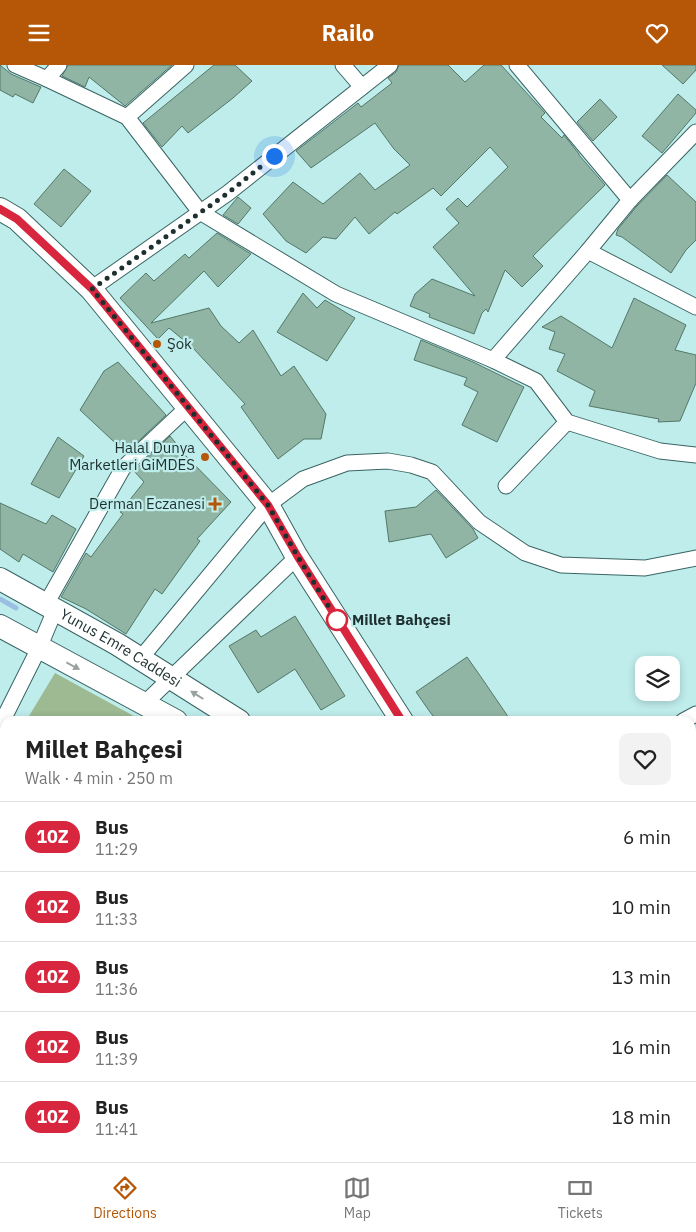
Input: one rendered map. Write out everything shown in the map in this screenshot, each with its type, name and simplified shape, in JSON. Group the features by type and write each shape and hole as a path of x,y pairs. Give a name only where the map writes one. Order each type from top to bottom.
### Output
{"main road":[{"path":"0,209 17,219 92,289 268,505 298,557 398,716"},
{"name":"Yunus Emre Caddesi","path":"0,579 140,659 231,716"},
{"path":"0,626 167,716"}],"street":[{"path":"15,65 127,117 200,212 336,294 493,360 536,381 567,421 660,451 696,455"},
{"path":"47,79 59,65"},
{"path":"127,117 186,65"},
{"path":"342,65 362,87"},
{"path":"92,289 234,188 390,65"},
{"path":"517,65 630,200"},
{"path":"493,360 630,200 696,132"},
{"path":"588,251 693,300"},
{"path":"5,716 39,648 50,607 123,468 188,407"},
{"path":"506,486 567,421"},
{"path":"140,659 268,505 303,479 347,463 388,461 411,465 432,472 479,521 525,553 561,565 646,567 696,558"},
{"path":"144,704 298,557"}],"green space":[{"path":"55,673 134,716 29,716"}],"building":[{"path":"0,65 11,74 41,87 33,103 15,94 13,97 0,90"},
{"path":"68,65 172,65 125,106 89,77 85,87 62,76"},
{"path":"214,65 235,65 252,81 188,133 182,126 162,147 143,123"},
{"path":"399,65 448,65 465,82 484,65 501,65 545,113 541,117 562,138 564,135 605,185 533,256 543,266 522,287 505,270 488,312 486,309 482,313 474,334 429,317 430,314 410,306 415,294 432,279 475,296 433,247 459,223 446,209 458,198 467,207 508,167 490,147 441,196 433,188 397,214 395,212 369,234 355,217 336,239 323,237 306,253 286,241 263,214 293,182 323,204 360,173 375,190 410,165 394,149 375,123 311,168 296,151 358,103 361,107 392,83 388,78 396,72"},
{"path":"662,65 696,65 696,70 683,84"},
{"path":"678,94 696,110 696,113 662,153 642,136"},
{"path":"600,99 617,117 593,141 577,122"},
{"path":"64,169 91,191 61,227 34,204"},
{"path":"667,175 696,202 696,240 686,250 671,273 622,237 616,235 618,229 637,206"},
{"path":"238,197 251,208 238,224 223,215"},
{"path":"217,233 251,254 218,287 204,271 151,323 209,308 221,326 239,343 253,330 281,376 294,366 326,414 321,439 304,439 278,459 241,407 245,404 193,348 169,328 158,339 120,298 146,273 154,281 185,254 189,258"},
{"path":"303,293 317,308 325,300 355,318 327,361 277,332"},
{"path":"634,298 686,325 675,350 696,355 696,383 680,421 658,422 659,419 589,406 595,391 557,371 565,354 549,349 555,332 542,327 561,316 612,348"},
{"path":"421,340 473,362 524,387 497,442 462,425 478,392 464,385 467,378 414,360"},
{"path":"118,362 166,415 126,453 80,410 104,371"},
{"path":"170,436 186,456 231,502 197,539 200,541 162,594 155,589 126,634 86,609 61,597 86,553 91,557 123,514 120,512 144,482 134,471"},
{"path":"58,437 84,456 59,498 31,484"},
{"path":"436,490 473,529 478,538 446,558 431,534 389,542 385,511 416,507"},
{"path":"0,503 46,524 52,515 76,529 53,572 23,554 19,562 0,549"},
{"path":"295,616 345,696 321,710 295,669 258,693 229,646 256,630 261,637"},
{"path":"467,657 508,716 433,716 416,692"}],"waterway":[{"path":"0,599 16,608"}],"bus line":[{"name":"10Z","path":"0,209 17,219 92,289 268,505 298,557 399,716"}],"place":[{"name":"Şok","path":"157,344"},
{"name":"Halal Dunya Marketleri GiMDES","path":"205,457"},
{"name":"Derman Eczanesi","path":"215,504"},
{"name":"Millet Bahçesi","path":"337,620"}],"route":[{"path":"274,156 228,193 92,289 268,505 337,620"}]}
